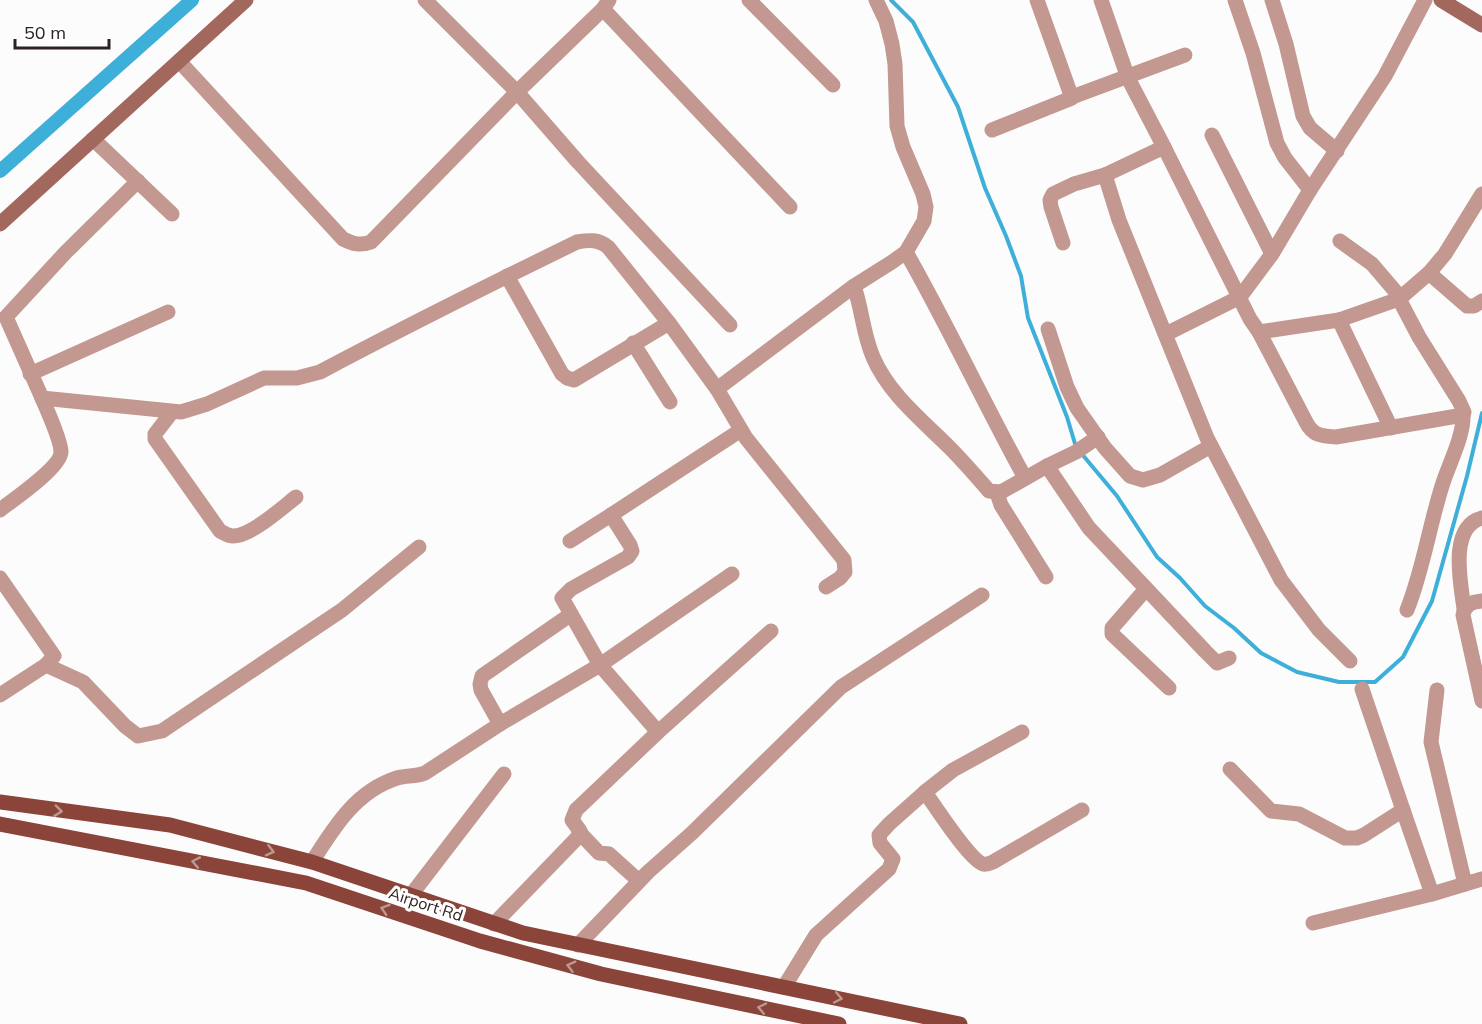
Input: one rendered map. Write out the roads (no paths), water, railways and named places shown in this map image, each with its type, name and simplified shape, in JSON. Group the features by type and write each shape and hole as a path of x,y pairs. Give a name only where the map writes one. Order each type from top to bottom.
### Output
{"main road":[{"path":"0,802 170,825 312,862 494,924 578,945 960,1024"},
{"name":"Airport Rd","path":"0,824 306,883 480,941 601,974 839,1024"}],"street":[{"path":"0,224 246,0"},
{"path":"425,0 517,92 578,162 730,324"},
{"path":"749,0 833,85"},
{"path":"717,389 854,286 906,252 921,228 926,207 923,194 899,136 892,44 886,21 876,0"},
{"path":"1037,0 1072,97"},
{"path":"1101,0 1128,78 1240,297 1314,433 1336,437 1463,415"},
{"path":"1235,0 1253,53 1277,143 1285,158 1310,190"},
{"path":"1272,0 1286,44 1302,116 1310,128 1336,151"},
{"path":"1166,334 1240,297 1272,254 1310,190 1385,76 1425,0"},
{"path":"1441,0 1482,25"},
{"path":"179,61 334,230 352,244 363,245 370,242 606,4 790,207"},
{"path":"992,130 1072,97 1185,56"},
{"path":"1212,135 1272,254"},
{"path":"93,139 172,214"},
{"path":"1063,243 1051,207 1050,200 1053,194 1074,184 1105,175 1164,147"},
{"path":"1105,175 1119,220 1211,446 1281,580 1319,630 1350,660"},
{"path":"0,510 53,467 60,457 60,448 42,398 3,312 138,181"},
{"path":"1259,332 1339,320 1400,298 1430,273 1445,254 1482,194"},
{"path":"42,398 172,412 189,410 264,378 297,378 320,372 410,324 577,242 589,240 603,242 669,323 717,389 746,438 844,560 845,572 826,587"},
{"path":"1340,241 1372,264 1400,298 1419,337 1464,412 1462,428 1431,524 1416,589 1407,610"},
{"path":"906,252 939,310 986,407 1026,477"},
{"path":"1430,273 1467,306 1474,306 1482,301"},
{"path":"507,276 567,378 574,380 669,323"},
{"path":"854,286 873,359 894,391 989,491 997,493 1076,452 1095,439"},
{"path":"30,374 168,312"},
{"path":"1339,320 1390,428"},
{"path":"1048,329 1071,397 1095,439 1124,472 1143,480 1160,475 1211,446"},
{"path":"633,343 670,402"},
{"path":"172,412 155,434 155,439 220,531 234,536 247,533 296,497"},
{"path":"570,541 741,430"},
{"path":"1047,466 1081,518 1146,589 1215,661 1220,663 1229,657"},
{"path":"997,493 1001,505 1046,577"},
{"path":"611,515 630,545 630,554 621,562 564,594 563,602 600,665 658,732"},
{"path":"1482,518 1472,521 1464,533 1459,566 1464,624 1482,701"},
{"path":"46,665 82,682 125,726 138,736 162,732 342,610 419,548"},
{"path":"312,862 349,808 367,795 397,778 415,777 425,773 500,724 600,665 732,574"},
{"path":"0,578 52,652 53,658 0,695"},
{"path":"1146,589 1112,628 1112,634 1169,688"},
{"path":"578,945 639,881 692,833 841,687 982,595"},
{"path":"1464,609 1474,602 1482,601"},
{"path":"500,724 481,690 482,676 570,615"},
{"path":"639,881 609,854 599,853 580,833 572,820 576,810 658,732 771,631"},
{"path":"1362,689 1432,894"},
{"path":"1437,690 1431,742 1465,884"},
{"path":"784,987 816,935 889,869 892,859 880,843 879,836 889,824 953,770 1022,732"},
{"path":"1230,769 1271,811 1299,814 1345,838 1357,838 1364,835 1403,810"},
{"path":"411,895 504,774"},
{"path":"925,792 971,854 982,863 987,864 1082,810"},
{"path":"494,924 580,833"},
{"path":"1313,923 1432,894 1482,879"}],"waterway":[{"path":"0,171 192,0"},
{"path":"891,0 913,22 958,107 985,188 1021,276 1028,318 1067,417 1076,447"},
{"path":"1081,453 1117,496 1157,557 1205,606 1261,653 1297,672 1339,682 1375,682 1403,657 1432,601 1482,413"}]}
